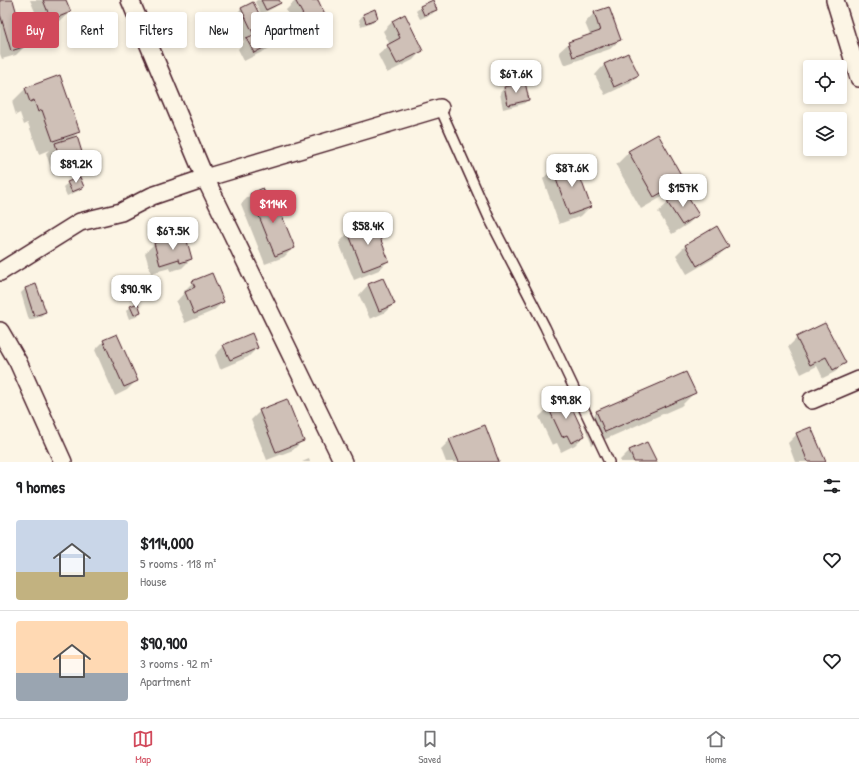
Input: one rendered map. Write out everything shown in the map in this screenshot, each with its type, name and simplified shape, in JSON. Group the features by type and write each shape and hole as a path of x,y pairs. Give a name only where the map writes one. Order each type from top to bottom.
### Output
{"street":[{"path":"130,0 205,178 343,462"},
{"path":"835,0 859,78"},
{"path":"0,272 80,222 121,212 152,196 205,178 440,108"},
{"path":"0,331 18,362 63,462"},
{"path":"812,400 859,380"}],"lane":[{"path":"440,108 489,218 545,327 609,462"}],"building":[{"path":"0,0 13,0 16,12 12,12 12,48 20,48 11,51 0,14"},
{"path":"43,0 66,0 71,12 67,12 67,14 59,17 59,12 48,12"},
{"path":"261,0 279,0 281,3 266,10"},
{"path":"295,0 318,0 324,12 302,12"},
{"path":"433,0 437,10 424,15 420,6"},
{"path":"253,2 258,12 251,12 251,29 243,12 241,8"},
{"path":"609,7 621,40 573,57 568,42 600,31 594,12"},
{"path":"375,9 378,18 366,23 363,14"},
{"path":"405,14 423,51 397,64 387,45 400,38 392,21"},
{"path":"251,36 251,47 246,38"},
{"path":"251,48 263,48 254,53"},
{"path":"628,53 639,75 614,87 604,64"},
{"path":"60,75 80,132 53,141 42,110 38,112 34,100 30,102 25,88"},
{"path":"525,82 529,100 508,105 504,87"},
{"path":"658,134 684,180 654,197 628,151"},
{"path":"77,136 84,159 62,166 55,143"},
{"path":"574,160 591,207 569,215 552,168"},
{"path":"80,177 84,187 72,192 67,182"},
{"path":"263,188 271,208 278,206 295,248 275,256 250,194"},
{"path":"684,191 699,215 682,225 667,202"},
{"path":"374,222 389,261 363,271 348,232"},
{"path":"717,226 729,247 697,266 685,245"},
{"path":"174,237 175,240 186,237 192,259 180,263 179,259 160,265 154,243"},
{"path":"212,273 224,302 194,314 185,292 195,287 192,281"},
{"path":"383,278 395,304 379,311 368,284"},
{"path":"36,284 46,312 34,316 25,288"},
{"path":"138,303 141,312 134,315 130,306"},
{"path":"825,323 846,363 833,370 826,357 810,365 796,337"},
{"path":"252,333 258,348 230,360 223,345"},
{"path":"117,334 138,381 124,387 103,340"},
{"path":"686,372 696,393 605,432 596,411"},
{"path":"567,397 585,436 571,443 567,435 562,437 548,407"},
{"path":"287,399 304,441 276,452 259,410"},
{"path":"485,425 499,462 459,462 449,439"},
{"path":"811,427 826,462 808,462 796,433"},
{"path":"647,442 657,462 634,462 629,450"}]}
